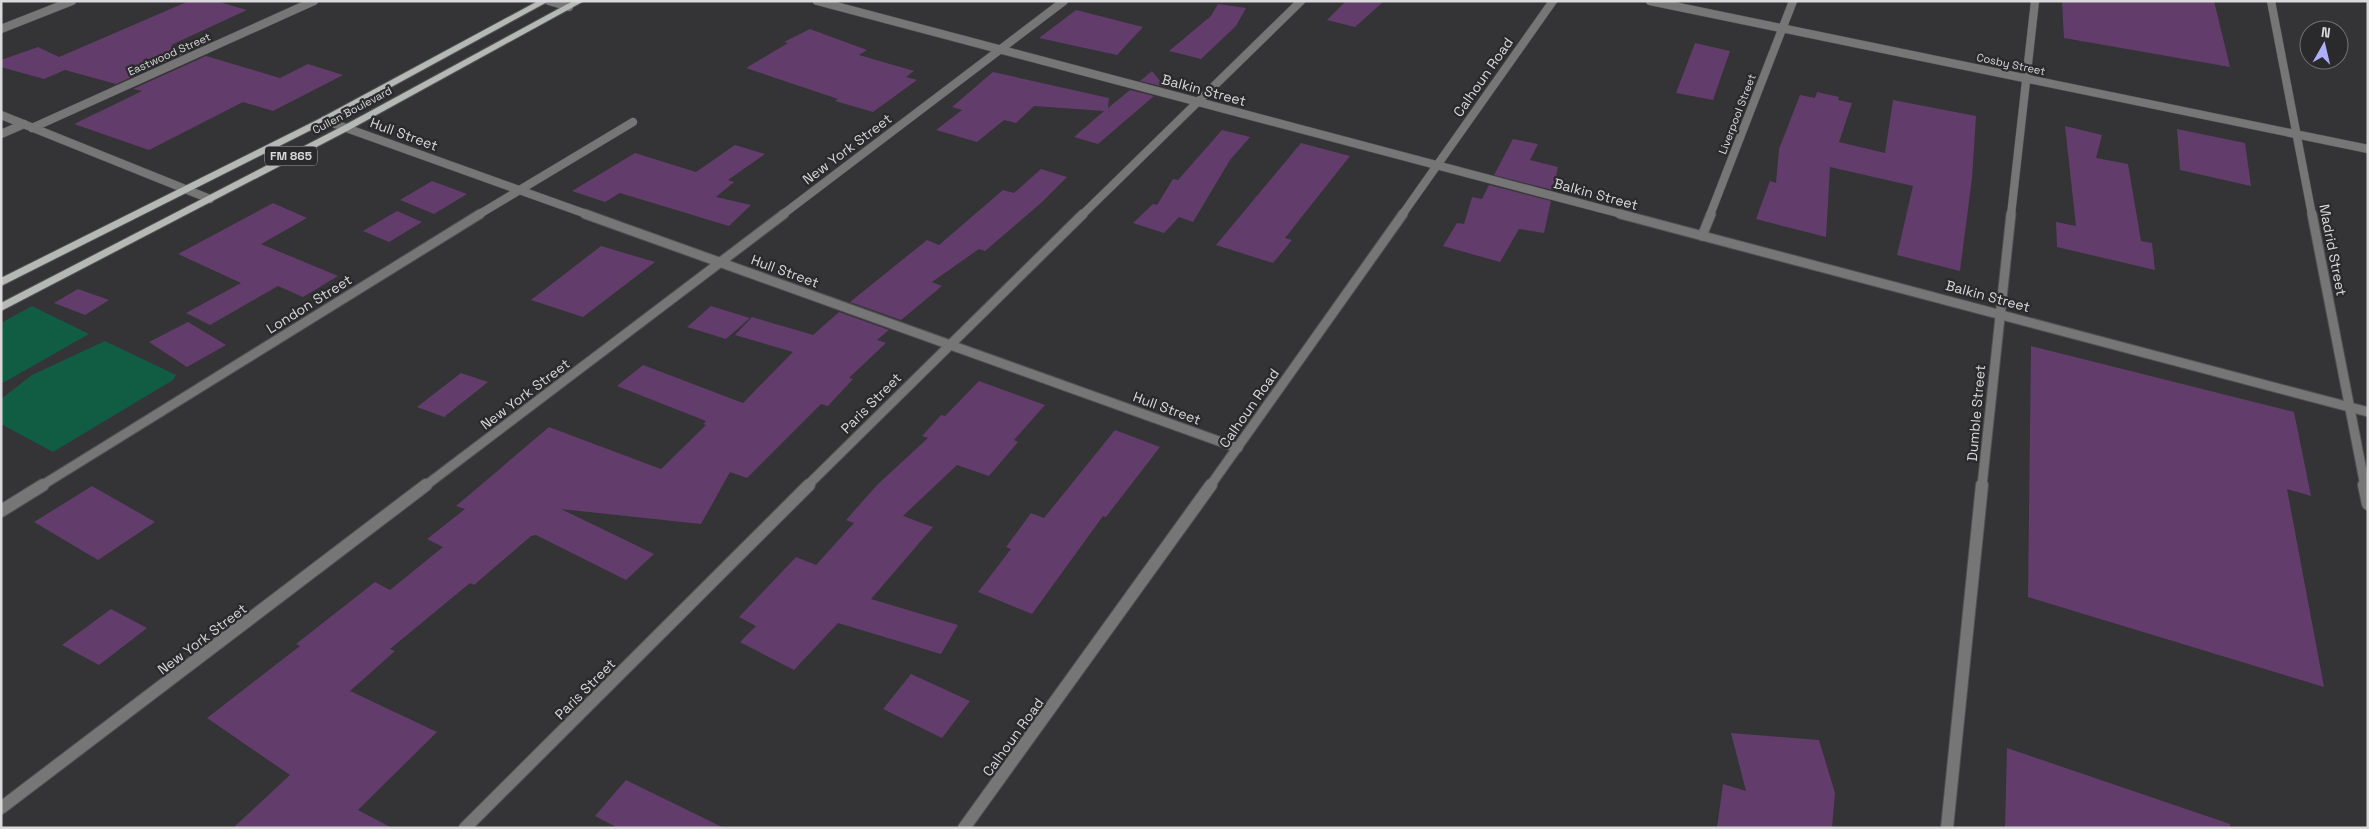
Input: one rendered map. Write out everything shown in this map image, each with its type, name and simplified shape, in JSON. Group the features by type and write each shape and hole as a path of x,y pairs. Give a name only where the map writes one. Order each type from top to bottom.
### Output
{"main road":[{"name":"Cullen Boulevard","path":"1,284 324,120 547,1"},
{"name":"Cullen Boulevard","path":"1,308 346,128 580,1"}],"street":[{"path":"1,29 72,1"},
{"name":"Eastwood Street","path":"32,128 314,1"},
{"path":"547,1 569,7"},
{"name":"Balkin Street","path":"817,1 2368,412"},
{"name":"New York Street","path":"1,808 1064,1"},
{"name":"Paris Street","path":"465,828 950,345 1301,1"},
{"name":"Calhoun Road","path":"964,828 1238,448 1553,1"},
{"name":"Cosby Street","path":"1650,1 2368,149"},
{"name":"Liverpool Street","path":"1702,236 1793,1"},
{"name":"Dumble Street","path":"1947,828 1962,708 1999,313 2028,79 2035,1"},
{"name":"Madrid Street","path":"2272,1 2296,135 2368,504"},
{"path":"1,115 210,198"},
{"name":"Hull Street","path":"324,120 1238,448"},
{"name":"London Street","path":"1,511 518,190 633,122"},
{"path":"1,134 24,124"}],"green space":[{"path":"32,306 89,334 1,384 1,323"},
{"path":"105,341 176,375 173,380 53,452 1,424 1,399 32,375"}],"building":[{"path":"189,1 216,1 247,10 171,45 190,51 116,84 65,70 44,79 1,67 1,60 38,47 59,57"},
{"path":"1346,1 1384,1 1355,27 1327,20"},
{"path":"2062,1 2214,1 2230,67 2064,38"},
{"path":"1218,4 1246,8 1236,26 1201,59 1169,51 1211,16"},
{"path":"1076,10 1143,27 1117,55 1039,38"},
{"path":"810,29 867,50 859,55 914,71 906,77 917,80 873,112 835,101 838,99 746,68 788,43 784,42"},
{"path":"1695,43 1730,51 1713,100 1676,93"},
{"path":"206,56 280,78 308,64 343,75 273,111 243,102 149,150 74,124 142,91 133,89"},
{"path":"1152,71 1165,87 1140,81"},
{"path":"993,72 1109,98 1108,108 1130,90 1154,96 1098,144 1074,137 1104,111 1034,106 1016,123 1004,120 977,142 936,130 962,110 952,107"},
{"path":"1817,92 1839,97 1838,100 1852,103 1839,142 1885,153 1893,100 1976,116 1972,178 1960,271 1897,255 1913,186 1830,167 1826,237 1756,219 1770,181 1776,183 1779,149 1800,95 1815,98"},
{"path":"2065,126 2102,135 2096,158 2128,164 2141,241 2152,243 2155,270 2057,247 2056,222 2076,226"},
{"path":"2177,129 2245,143 2251,186 2180,170"},
{"path":"1222,130 1250,137 1230,160 1193,222 1179,217 1164,233 1133,223 1153,204 1157,205 1173,179 1178,180"},
{"path":"1513,139 1538,144 1530,160 1558,167 1553,190 1494,175"},
{"path":"1301,143 1350,156 1285,238 1292,240 1273,263 1216,245"},
{"path":"735,145 765,154 728,180 734,182 716,197 751,205 729,226 620,193 605,202 572,191 635,153 696,172"},
{"path":"1041,169 1067,177 1041,203 985,251 979,249 932,282 942,286 901,320 850,302 927,240 939,245 1003,190 1014,193"},
{"path":"432,181 467,194 434,214 400,200"},
{"path":"1489,185 1551,201 1544,233 1519,229 1500,262 1443,246 1457,223 1464,224 1472,197 1482,199"},
{"path":"273,203 307,218 261,244 338,276 303,297 278,286 210,325 186,313 241,283 178,254"},
{"path":"397,211 422,222 389,242 363,231"},
{"path":"601,246 655,262 583,317 531,300"},
{"path":"78,289 109,300 85,315 54,303"},
{"path":"711,306 750,318 726,339 687,327"},
{"path":"839,312 889,330 877,340 886,343 849,378 853,379 828,406 821,404 747,478 730,472 701,524 561,509 654,554 626,580 536,535 531,536 474,585 470,583 390,649 395,651 350,691 437,732 358,810 392,828 233,828 290,775 207,718 300,646 296,644 375,582 390,590 443,547 427,539 465,509 456,506 549,427 661,469 706,425 703,424 706,421 617,386 643,365 743,403 793,352 735,335 752,317 813,335"},
{"path":"188,322 226,345 187,367 149,342"},
{"path":"2031,346 2294,412 2311,496 2287,489 2324,687 2028,597"},
{"path":"461,373 488,382 444,417 417,407"},
{"path":"979,381 1045,405 1014,440 1018,442 989,476 957,465 903,516 933,527 871,599 958,625 941,654 838,623 794,670 740,642 756,626 739,617 796,557 816,565 854,523 846,520 877,485 928,438 922,436 941,415 945,416"},
{"path":"1115,430 1160,447 1106,517 1103,516 1032,614 978,592 1011,549 1006,547 1031,513 1044,518"},
{"path":"92,486 155,522 98,560 34,522"},
{"path":"111,609 147,628 99,665 62,645"},
{"path":"911,674 970,701 942,738 883,709"},
{"path":"1731,733 1819,740 1835,793 1832,828 1717,828 1723,784 1746,791"},
{"path":"2007,748 2230,824 2230,828 2005,828"},
{"path":"626,780 724,828 618,828 595,816"}]}
